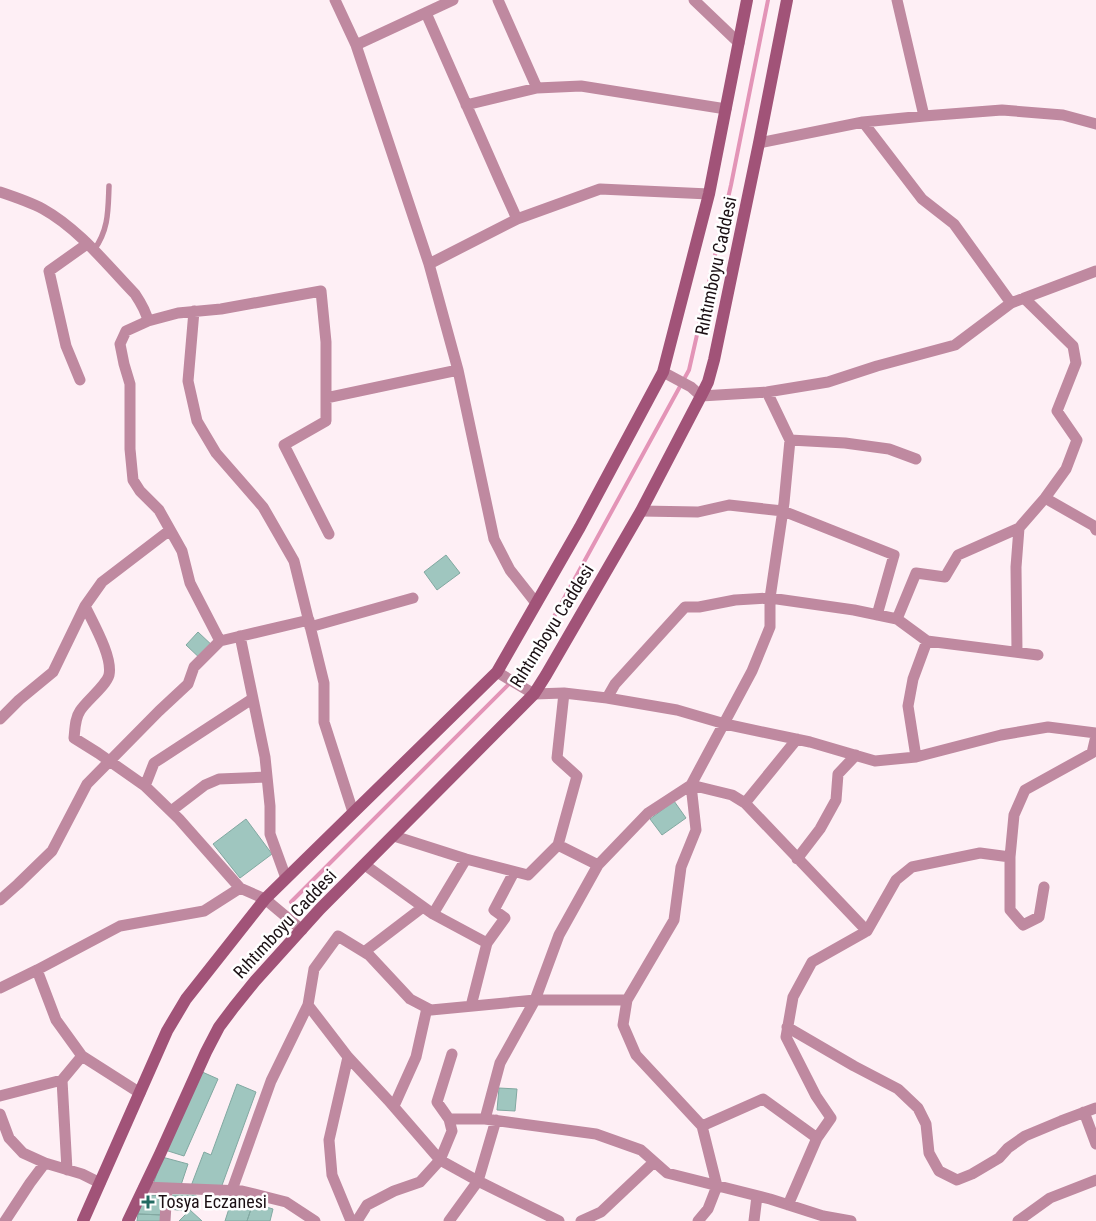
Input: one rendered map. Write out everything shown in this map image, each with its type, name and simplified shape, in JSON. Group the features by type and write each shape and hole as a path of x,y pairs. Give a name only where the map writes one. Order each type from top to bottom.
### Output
{"street":[{"path":"335,0 356,45 429,264 458,370 494,539 510,570 536,603"},
{"path":"356,45 454,0"},
{"path":"498,0 537,88"},
{"path":"694,0 739,42"},
{"path":"83,1221 167,1031 186,999 265,899 353,812 501,674 536,603 668,374 709,194 747,0"},
{"name":"Rıhtımboyu Caddesi","path":"130,1219 219,1027 254,981 320,909 534,694 641,510 708,382 759,143 787,0"},
{"path":"897,0 924,116"},
{"path":"426,13 517,219"},
{"path":"466,105 537,88 581,86 726,109"},
{"path":"759,143 863,122 1002,110 1063,115 1096,124"},
{"path":"863,122 922,199 954,224 1011,303"},
{"path":"429,264 517,219 600,189 709,194"},
{"path":"0,192 30,203 54,215 91,247 140,301 148,321"},
{"path":"80,380 66,346 49,271 91,247"},
{"path":"668,374 691,387 702,396 767,392 828,382 877,366 955,345 1011,303 1096,271"},
{"path":"220,641 190,582 182,551 159,510 140,491 133,480 130,449 130,384 120,344 126,331 148,321 178,313 221,309 321,291 326,342 326,421 284,445 328,534"},
{"path":"897,619 916,573 945,577 958,556 1019,528 1045,498 1066,469 1077,440 1058,411 1076,363 1073,346 1024,298"},
{"path":"194,311 188,381 197,421 216,453 263,507 294,561 324,682 324,722 353,812"},
{"path":"326,398 458,370"},
{"path":"449,1221 481,1174 500,1063 535,1000 559,935 598,865 648,813 691,786 752,671 770,627 770,598 783,511 790,440 767,392"},
{"path":"790,440 845,443 889,449 916,459"},
{"path":"1045,498 1095,526"},
{"path":"641,510 698,512 729,505 783,511 894,555 877,615"},
{"path":"1016,652 1016,568 1019,528"},
{"path":"0,719 19,700 53,672 86,606 102,582 170,530"},
{"path":"0,900 52,851 87,784 158,711 188,684 194,667 220,641 310,624 413,598"},
{"path":"607,698 615,684 685,607 699,607 736,600 770,598 854,610 897,619 927,641 1038,655"},
{"path":"86,606 108,658 109,676 98,692 78,713 74,738 145,786 171,811 240,888 265,899 302,930"},
{"path":"240,636 265,757 270,806 270,834 286,878"},
{"path":"916,757 908,706 913,679 927,641"},
{"path":"501,674 534,694 564,693 677,710 725,724 796,739 874,761 916,757 1001,735 1048,727 1096,734 1092,753 1025,790 1014,815 1010,857 1010,910 1023,925 1040,917 1044,887"},
{"path":"394,836 466,859 528,875 558,845 577,776 558,758 564,693"},
{"path":"145,786 154,763 252,699"},
{"path":"745,803 796,739"},
{"path":"797,859 820,829 836,800 838,774 856,755"},
{"path":"171,811 205,785 219,779 267,777"},
{"path":"691,786 732,795 745,803 867,931"},
{"path":"691,786 696,830 681,868 674,920 627,1000 623,1026 636,1054 702,1126 717,1186 708,1209 698,1221"},
{"path":"558,845 598,865"},
{"path":"788,1205 817,1138 830,1118 816,1096 786,1037 792,997 812,962 867,931 896,880 912,867 980,853 1010,857"},
{"path":"433,914 466,859"},
{"path":"365,865 433,914 487,943"},
{"path":"471,1006 487,943 505,918 494,910 514,872"},
{"path":"0,988 120,926 204,911 240,888"},
{"path":"364,952 423,907"},
{"path":"232,1190 271,1081 308,1005 314,969 338,936 369,955 410,999 432,1010 535,1000 627,1000"},
{"path":"36,970 56,1020 82,1056 140,1093"},
{"path":"308,1005 348,1057 394,1106 440,1160 559,1221"},
{"path":"394,1106 416,1057 427,1008"},
{"path":"788,1027 854,1066 898,1089 918,1108 926,1124 928,1153 939,1171 957,1180 972,1174 999,1158 1008,1148 1025,1136 1096,1108"},
{"path":"357,1221 367,1205 394,1191 420,1182 440,1160 452,1131 449,1119 437,1102 452,1054"},
{"path":"0,1096 62,1080 82,1056"},
{"path":"348,1057 329,1140 332,1175 351,1221"},
{"path":"62,1080 67,1170"},
{"path":"702,1126 763,1099 817,1138"},
{"path":"1084,1112 1096,1144"},
{"path":"0,1114 9,1138 23,1153 45,1163 82,1174 100,1183"},
{"path":"449,1119 491,1120 596,1134 642,1150 667,1173 757,1196 823,1216 850,1221"},
{"path":"581,1221 601,1212 654,1162"},
{"path":"5,1221 45,1163"},
{"path":"1018,1221 1050,1198 1096,1180"},
{"path":"144,1187 242,1191 286,1202 315,1221"},
{"path":"165,1221 167,1188"},
{"path":"754,1221 757,1196"}],"lane":[{"path":"91,247 102,237 106,228 109,186"}],"building":[{"path":"446,555 460,573 437,590 424,572"},
{"path":"198,632 216,649 204,662 186,645"},
{"path":"674,801 686,818 662,835 650,819"},
{"path":"246,819 272,854 240,878 213,844"},
{"path":"200,1071 218,1079 184,1156 165,1150"},
{"path":"237,1084 256,1092 221,1188 191,1186 204,1152 211,1155"},
{"path":"499,1088 517,1089 515,1111 497,1110"},
{"path":"162,1157 188,1164 180,1188 153,1185"},
{"path":"164,1195 163,1215 138,1214 144,1196"},
{"path":"169,1195 178,1195 178,1210 169,1209"},
{"path":"178,1195 196,1195 194,1208 178,1210"},
{"path":"233,1196 253,1203 247,1221 225,1221"},
{"path":"253,1203 273,1209 270,1221 247,1221"},
{"path":"190,1210 202,1221 179,1221"},
{"path":"138,1214 163,1215 162,1221 137,1221"}],"waterway":[{"path":"291,902 527,666 689,370 731,185 768,0"}],"place":[{"name":"Tosya Eczanesi","path":"148,1202"}]}
